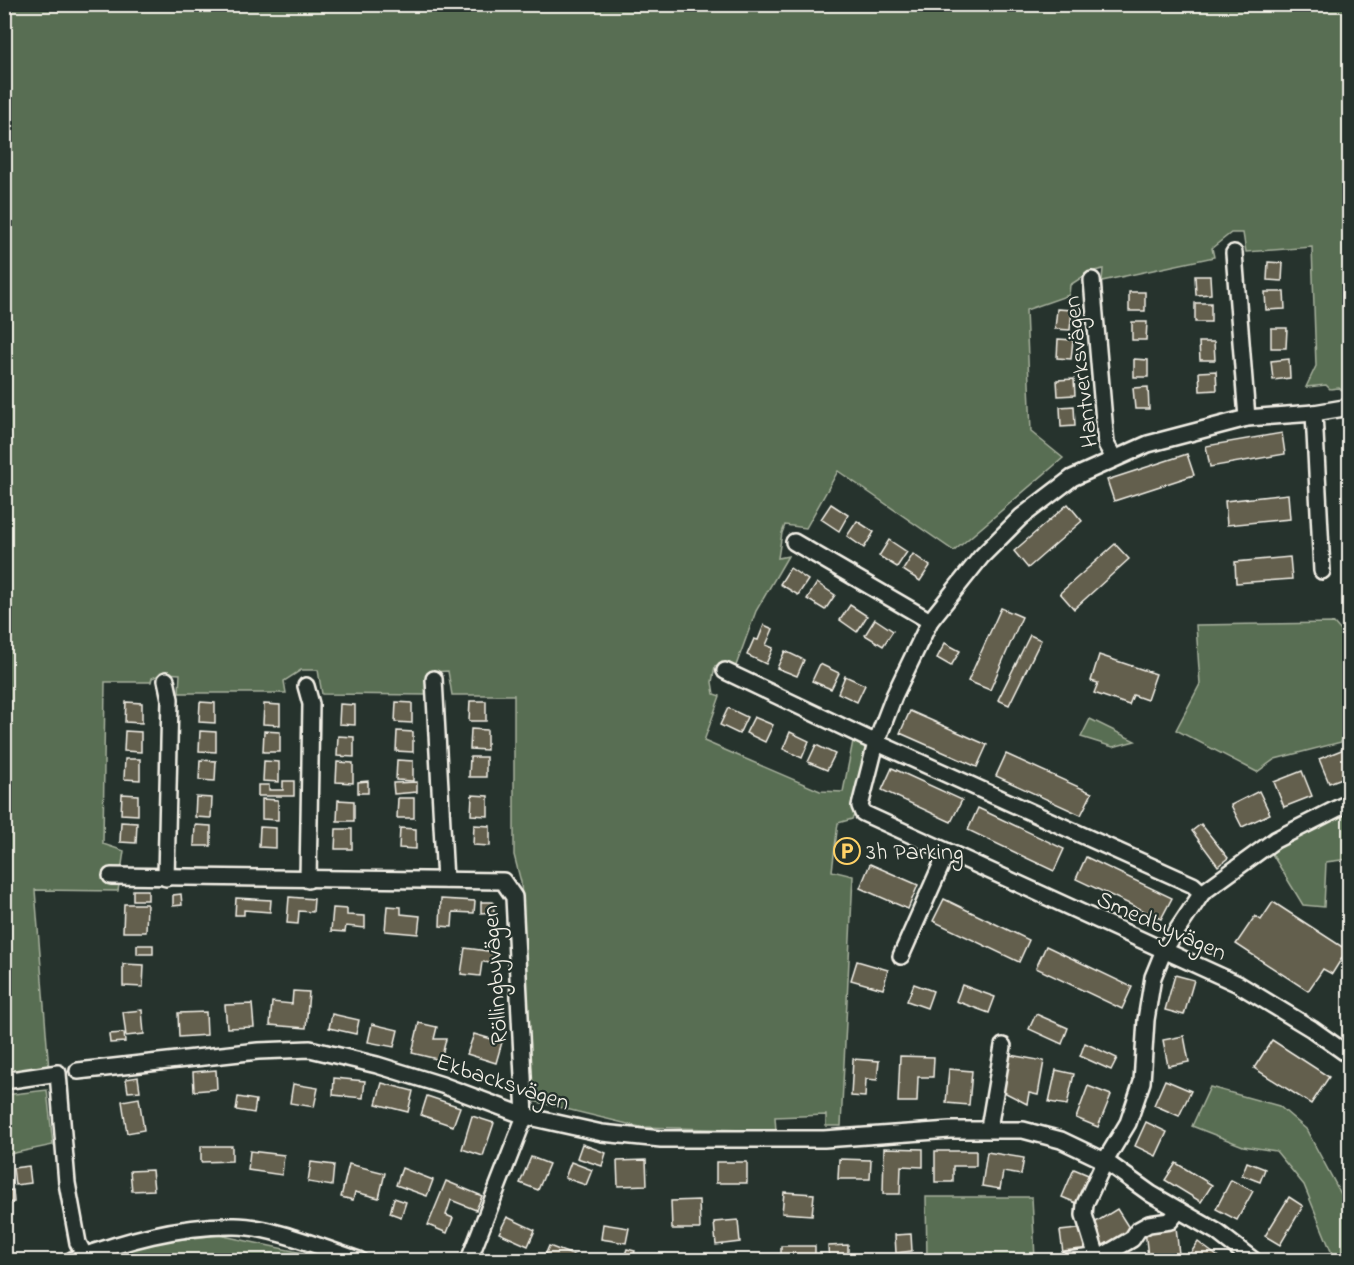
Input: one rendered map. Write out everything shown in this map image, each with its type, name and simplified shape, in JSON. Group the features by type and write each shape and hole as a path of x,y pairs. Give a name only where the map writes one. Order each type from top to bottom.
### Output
{"street":[{"path":"1234,253 1247,418"},
{"name":"Hantverksvägen","path":"1092,280 1106,444 1114,458"},
{"name":"Hantverksvägen","path":"862,813 860,806 876,743 894,696 930,621 981,557 1021,517 1072,478 1148,444 1247,418 1314,413 1346,407"},
{"path":"1314,413 1322,571"},
{"path":"794,542 930,621"},
{"path":"724,671 876,743"},
{"path":"434,679 445,880"},
{"path":"166,680 170,699 166,878"},
{"path":"306,686 311,704 308,880"},
{"name":"Smedbyvägen","path":"876,743 1193,885 1202,893"},
{"path":"1097,1257 1084,1215 1085,1204 1105,1161 1128,1123 1142,1082 1146,1020 1153,977 1164,950 1202,893 1275,840 1350,802"},
{"name":"Smedbyvägen","path":"862,813 1238,984 1350,1056"},
{"path":"901,956 947,852"},
{"name":"Röllingbyvägen","path":"111,876 503,881 514,897 525,1116 469,1260"},
{"path":"989,1128 1003,1046"},
{"name":"Ekbacksvägen","path":"78,1071 258,1051 310,1049 377,1065 442,1085 525,1116 602,1134 661,1139 824,1138 989,1128 1023,1130 1061,1140 1105,1161 1151,1194 1217,1232 1253,1260"},
{"path":"4,1081 58,1072 67,1183 78,1243 78,1258 164,1232 236,1226 274,1233 359,1260"},
{"path":"1066,1260 1103,1256 1132,1239 1138,1230 1149,1224 1170,1221 1179,1210"}],"green space":[{"path":"4,5 1349,5 1349,395 1339,388 1330,389 1326,385 1306,387 1316,366 1312,247 1246,252 1243,233 1231,233 1212,248 1214,257 1102,281 1103,269 1090,272 1070,285 1069,295 1026,310 1031,432 1063,458 954,551 838,471 806,528 785,525 778,558 788,556 756,611 734,671 715,666 712,682 714,694 720,696 704,741 820,791 843,792 853,741 862,742 865,747 860,806 852,819 838,823 832,871 853,876 841,1126 826,1126 826,1115 775,1117 776,1131 640,1127 533,1101 521,882 514,855 514,695 452,695 448,671 432,672 429,695 322,694 318,670 301,670 284,681 286,693 179,693 180,674 164,673 152,678 151,682 105,682 103,844 124,851 118,891 35,890 49,1070 5,1076"},
{"path":"1334,623 1349,640 1349,740 1275,759 1257,772 1176,730 1200,684 1196,625"},
{"path":"1090,719 1135,741 1113,747 1081,737"},
{"path":"1349,811 1349,859 1326,862 1324,907 1303,905 1269,849"},
{"path":"1210,1087 1279,1106 1306,1129 1349,1209 1349,1251 1333,1256 1304,1185 1276,1151 1243,1146 1192,1126"},
{"path":"47,1090 53,1145 5,1155 5,1095"},
{"path":"926,1197 1032,1197 1035,1259 927,1260"},
{"path":"219,1235 335,1260 103,1260 151,1243"}],"building":[{"path":"1268,262 1283,263 1282,281 1267,280"},
{"path":"1195,276 1210,276 1211,294 1196,295"},
{"path":"1129,292 1145,292 1145,311 1129,311"},
{"path":"1265,292 1284,292 1285,309 1266,310"},
{"path":"1195,303 1211,303 1211,322 1195,322"},
{"path":"1057,309 1072,310 1070,330 1055,329"},
{"path":"1132,322 1147,322 1146,340 1132,340"},
{"path":"1271,328 1287,328 1286,348 1271,348"},
{"path":"1058,339 1073,340 1071,359 1057,358"},
{"path":"1199,342 1214,342 1215,360 1200,360"},
{"path":"1134,359 1148,360 1148,377 1134,377"},
{"path":"1289,359 1290,378 1273,380 1271,361"},
{"path":"1216,371 1217,390 1200,391 1199,372"},
{"path":"1074,379 1075,395 1058,396 1057,380"},
{"path":"1148,387 1149,409 1135,409 1133,388"},
{"path":"1074,406 1075,426 1061,427 1060,407"},
{"path":"1282,433 1285,454 1210,467 1206,446"},
{"path":"1187,454 1194,475 1114,501 1107,480"},
{"path":"1288,494 1290,519 1227,525 1225,501"},
{"path":"831,504 848,515 839,531 821,519"},
{"path":"1068,504 1082,521 1028,568 1014,551"},
{"path":"857,521 874,532 864,548 847,536"},
{"path":"889,540 907,552 897,567 879,556"},
{"path":"1115,544 1129,559 1074,609 1060,593"},
{"path":"913,554 930,566 920,581 903,570"},
{"path":"1290,557 1292,579 1236,583 1235,562"},
{"path":"790,568 808,580 798,595 780,584"},
{"path":"817,583 835,595 825,610 807,599"},
{"path":"850,605 867,616 857,632 840,620"},
{"path":"1001,608 1022,617 990,690 968,681"},
{"path":"875,619 893,631 883,646 865,635"},
{"path":"764,625 773,629 766,645 773,648 766,664 747,655 754,639 758,640"},
{"path":"1030,635 1041,640 1009,705 998,700"},
{"path":"945,643 960,651 951,666 937,658"},
{"path":"785,651 804,660 797,676 777,668"},
{"path":"1099,655 1156,674 1147,700 1133,695 1129,705 1094,693 1098,683 1091,681"},
{"path":"820,664 839,673 831,689 812,681"},
{"path":"845,676 865,685 857,702 838,693"},
{"path":"470,701 486,701 486,721 469,721"},
{"path":"126,702 142,703 142,723 125,722"},
{"path":"200,702 215,703 215,723 199,722"},
{"path":"396,702 412,703 412,723 395,722"},
{"path":"264,704 280,705 280,725 263,724"},
{"path":"340,704 355,705 355,725 339,724"},
{"path":"728,708 747,717 739,734 720,725"},
{"path":"910,711 987,745 977,767 900,733"},
{"path":"754,717 773,725 765,742 746,733"},
{"path":"471,729 487,730 487,750 470,749"},
{"path":"125,731 141,732 141,752 124,751"},
{"path":"200,731 216,732 216,752 199,751"},
{"path":"264,731 280,732 280,752 263,752"},
{"path":"397,731 413,732 413,752 396,751"},
{"path":"790,732 809,741 802,758 783,749"},
{"path":"338,736 354,737 354,757 337,756"},
{"path":"816,745 835,754 827,770 808,762"},
{"path":"1344,749 1350,761 1350,775 1329,783 1319,759"},
{"path":"1006,754 1092,793 1081,815 996,776"},
{"path":"470,757 486,757 486,777 469,777"},
{"path":"125,759 140,759 140,780 124,779"},
{"path":"200,760 216,761 215,781 199,780"},
{"path":"397,760 413,761 413,781 396,780"},
{"path":"264,761 279,762 279,782 263,781"},
{"path":"337,762 353,763 353,783 336,782"},
{"path":"892,768 962,800 951,822 882,790"},
{"path":"1302,771 1312,796 1284,807 1274,782"},
{"path":"283,781 294,781 294,796 258,796 258,785 269,785 269,790 283,790"},
{"path":"368,781 368,793 358,793 358,782"},
{"path":"417,782 417,792 394,794 393,783"},
{"path":"1259,791 1270,814 1242,827 1231,805"},
{"path":"122,794 138,795 138,815 121,814"},
{"path":"472,795 488,796 488,816 471,815"},
{"path":"196,797 212,798 211,818 195,817"},
{"path":"398,798 414,798 414,818 397,818"},
{"path":"262,799 278,800 278,820 262,819"},
{"path":"338,800 354,801 354,821 337,821"},
{"path":"978,808 1064,849 1054,871 968,830"},
{"path":"121,822 137,823 136,843 120,842"},
{"path":"1201,824 1228,858 1218,866 1192,831"},
{"path":"195,825 211,826 211,846 194,846"},
{"path":"474,825 490,826 490,846 473,845"},
{"path":"260,827 276,828 276,848 259,847"},
{"path":"400,828 416,829 416,849 399,848"},
{"path":"336,829 352,829 352,849 335,849"},
{"path":"1086,857 1172,898 1161,919 1076,879"},
{"path":"870,864 918,885 908,909 860,888"},
{"path":"133,890 148,890 148,900 133,900"},
{"path":"181,894 182,905 173,906 173,895"},
{"path":"289,897 314,899 313,912 299,911 298,924 287,923"},
{"path":"236,898 271,900 270,912 244,910 244,915 235,915"},
{"path":"441,899 475,901 474,913 453,912 452,927 440,926"},
{"path":"944,899 1029,940 1019,962 933,921"},
{"path":"481,902 493,902 494,912 481,913"},
{"path":"1273,902 1347,950 1332,974 1323,969 1308,991 1236,944 1255,916 1261,920"},
{"path":"124,904 147,904 146,932 123,932"},
{"path":"387,906 401,907 401,914 420,916 418,934 385,931"},
{"path":"333,908 347,909 347,915 365,916 365,928 346,926 345,932 331,931"},
{"path":"137,945 153,945 153,954 137,954"},
{"path":"1046,946 1132,987 1122,1009 1036,968"},
{"path":"465,948 495,952 493,963 482,962 480,976 461,974"},
{"path":"857,961 888,970 883,989 851,980"},
{"path":"123,964 144,965 143,987 123,986"},
{"path":"1175,975 1194,980 1184,1015 1165,1010"},
{"path":"914,984 933,991 927,1008 907,1001"},
{"path":"962,985 995,997 989,1013 956,1001"},
{"path":"293,991 309,992 306,1028 270,1025 272,1002 292,1004"},
{"path":"252,1004 254,1027 227,1028 225,1005"},
{"path":"142,1010 144,1034 126,1036 123,1012"},
{"path":"206,1012 207,1035 179,1037 178,1013"},
{"path":"332,1014 359,1020 356,1034 329,1028"},
{"path":"1036,1014 1068,1028 1062,1044 1029,1029"},
{"path":"419,1023 437,1027 434,1039 446,1039 441,1060 412,1053"},
{"path":"372,1024 398,1030 394,1047 368,1042"},
{"path":"124,1033 125,1042 110,1043 109,1034"},
{"path":"474,1034 502,1042 496,1063 467,1054"},
{"path":"1184,1036 1189,1062 1168,1066 1163,1040"},
{"path":"1272,1040 1329,1077 1311,1104 1254,1068"},
{"path":"1085,1043 1117,1058 1111,1070 1080,1056"},
{"path":"1010,1055 1044,1061 1038,1095 1029,1093 1027,1104 1004,1092"},
{"path":"900,1056 934,1057 933,1077 918,1077 917,1102 898,1102"},
{"path":"853,1059 879,1061 877,1080 866,1079 865,1097 851,1096"},
{"path":"949,1069 972,1071 969,1105 946,1103"},
{"path":"216,1070 217,1089 194,1091 193,1072"},
{"path":"1056,1070 1074,1074 1067,1105 1049,1102"},
{"path":"138,1077 140,1091 128,1092 126,1079"},
{"path":"334,1078 365,1081 363,1098 333,1095"},
{"path":"1165,1080 1191,1091 1179,1116 1154,1105"},
{"path":"382,1083 413,1091 408,1112 376,1104"},
{"path":"293,1084 318,1088 314,1107 290,1103"},
{"path":"1088,1086 1111,1095 1098,1127 1076,1118"},
{"path":"427,1096 460,1107 453,1126 421,1115"},
{"path":"238,1097 256,1100 254,1113 236,1110"},
{"path":"139,1098 144,1130 127,1133 122,1101"},
{"path":"472,1116 494,1123 483,1156 462,1149"},
{"path":"1146,1122 1167,1132 1156,1156 1135,1146"},
{"path":"582,1144 606,1153 602,1166 577,1158"},
{"path":"201,1146 232,1146 232,1161 201,1162"},
{"path":"884,1148 923,1149 923,1167 901,1166 900,1194 883,1194"},
{"path":"250,1151 284,1155 282,1175 248,1170"},
{"path":"935,1151 976,1151 976,1166 953,1166 953,1182 935,1182"},
{"path":"987,1152 1024,1158 1021,1175 1003,1172 1000,1189 982,1186"},
{"path":"531,1157 549,1164 538,1190 520,1183"},
{"path":"839,1159 871,1160 870,1179 838,1179"},
{"path":"646,1160 647,1185 618,1186 617,1161"},
{"path":"311,1162 334,1165 332,1186 308,1182"},
{"path":"571,1162 592,1170 586,1185 565,1178"},
{"path":"716,1162 747,1162 747,1183 716,1183"},
{"path":"1247,1162 1265,1169 1260,1182 1242,1175"},
{"path":"1176,1163 1212,1185 1201,1202 1165,1180"},
{"path":"349,1164 385,1173 379,1198 355,1192 353,1200 341,1197"},
{"path":"29,1166 31,1183 15,1185 13,1168"},
{"path":"402,1168 433,1180 427,1196 396,1185"},
{"path":"1074,1169 1093,1177 1081,1205 1062,1197"},
{"path":"152,1170 154,1190 132,1191 130,1171"},
{"path":"1231,1180 1253,1191 1237,1220 1216,1209"},
{"path":"446,1181 482,1196 476,1210 451,1200 446,1215 453,1218 447,1233 428,1225"},
{"path":"13,1190 14,1202 6,1203 5,1191"},
{"path":"784,1192 814,1194 812,1215 782,1213"},
{"path":"1289,1197 1303,1206 1280,1245 1265,1236"},
{"path":"394,1198 406,1202 401,1217 390,1213"},
{"path":"699,1200 700,1229 672,1229 671,1201"},
{"path":"1117,1209 1131,1231 1105,1248 1091,1225"},
{"path":"507,1217 535,1230 528,1246 499,1233"},
{"path":"738,1220 740,1242 716,1245 714,1222"},
{"path":"603,1224 629,1228 626,1243 601,1239"},
{"path":"1176,1227 1179,1254 1148,1257 1145,1230"},
{"path":"1087,1228 1090,1250 1063,1253 1060,1231"},
{"path":"911,1234 912,1251 896,1253 895,1235"},
{"path":"1198,1242 1221,1259 1186,1260"},
{"path":"848,1245 848,1260 829,1260 828,1246"},
{"path":"549,1246 578,1257 576,1260 543,1260"},
{"path":"781,1246 815,1246 815,1260 781,1260"},
{"path":"627,1249 635,1251 632,1260 623,1260"}],"place":[{"name":"3h Parking","path":"847,851"}]}
